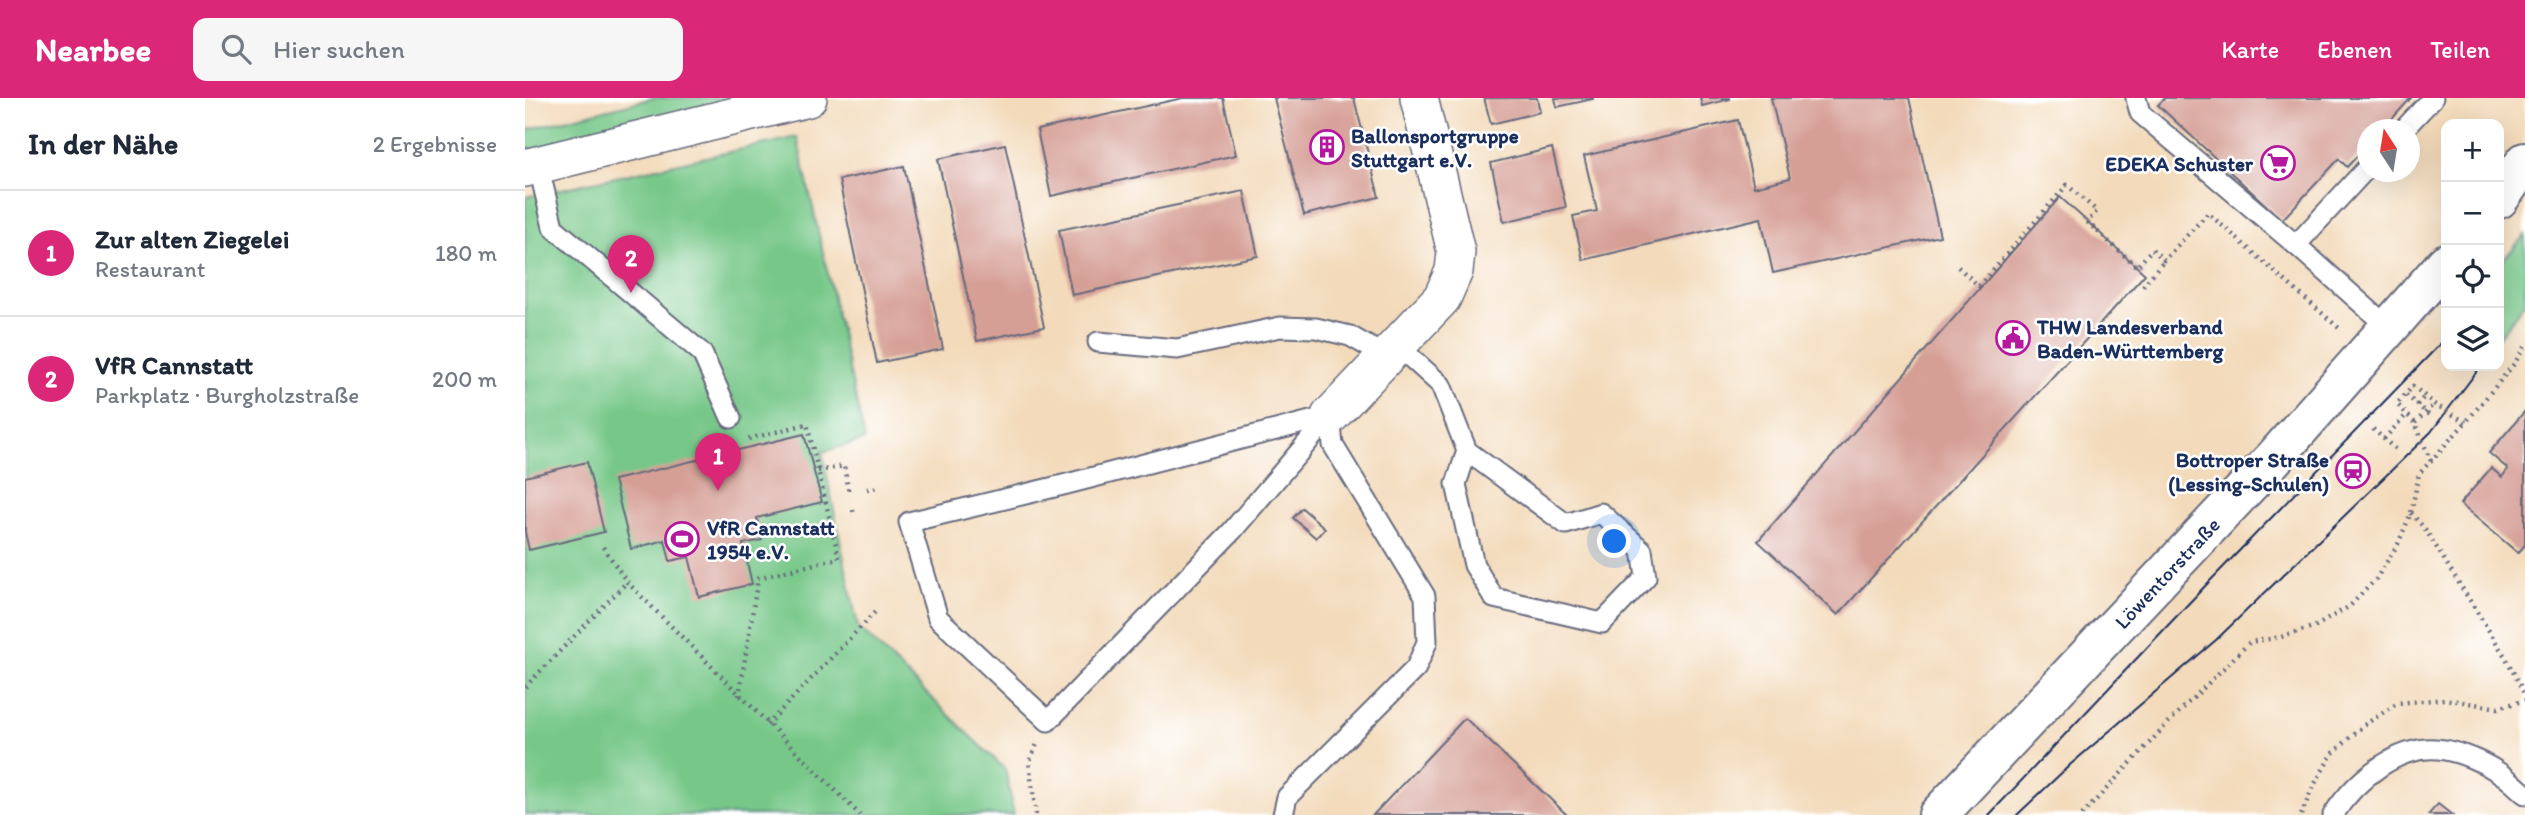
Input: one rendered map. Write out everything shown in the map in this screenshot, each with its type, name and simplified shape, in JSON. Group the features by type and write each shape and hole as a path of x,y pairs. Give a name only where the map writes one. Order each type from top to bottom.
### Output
{"main road":[{"path":"2504,192 2525,162"},
{"name":"Löwentorstraße","path":"1938,815 2273,460 2441,269"}],"street":[{"path":"532,166 808,98"},
{"path":"1330,416 1442,298 1454,271 1456,252 1419,98"}],"lane":[{"path":"2136,98 2140,113 2389,328"},
{"path":"2413,119 2433,98"},
{"path":"532,166 553,227 702,354 731,418"},
{"path":"2296,245 2357,180"},
{"path":"1098,342 1177,349 1280,327 1316,328 1350,335 1391,351 1441,384 1467,451 1566,524 1601,513 1642,550 1646,576 1602,623 1494,598 1474,565 1456,484 1467,451"},
{"path":"1330,416 1232,531 1048,721 938,618 909,522 1330,416"},
{"path":"1283,815 1287,797 1416,668 1427,642 1425,596 1332,445 1330,416"},
{"path":"2333,815 2359,782 2384,764 2412,752 2443,749 2471,759 2497,770 2525,794"}],"path":[{"path":"1958,267 1979,286 2067,186 2097,211 2087,222 2137,267 2152,249 2164,260"},
{"path":"2143,286 2207,214 2332,322"},
{"path":"2082,815 2167,724 2251,642 2281,637 2316,626 2350,606 2376,579 2398,544 2411,513 2419,474 2466,422 2525,348"},
{"path":"2431,461 2415,424 2397,404 2413,386 2434,404 2466,422"},
{"path":"2406,395 2429,415"},
{"path":"2417,405 2424,397"},
{"path":"2415,424 2434,404"},
{"path":"2383,439 2407,414"},
{"path":"738,442 807,424 839,558 758,578 739,696"},
{"path":"2373,429 2396,450"},
{"path":"818,471 844,466 849,494"},
{"path":"867,489 877,486"},
{"path":"853,510 854,516"},
{"path":"2411,513 2425,528 2499,646 2525,695"},
{"path":"603,547 627,582 860,815"},
{"path":"525,687 627,582"},
{"path":"767,724 875,612"},
{"path":"1035,815 1029,762 1048,721"}],"green space":[{"path":"653,98 761,98 525,153 525,130"},
{"name":"VfR Cannstatt 1954 e.V.","path":"797,137 865,440 822,452 858,627 1005,769 1014,815 525,815 525,197"},
{"path":"2525,235 2525,302 2504,330 2504,308 2504,258"}],"building":[{"path":"1183,98 1223,98 1236,155 1051,196 1037,130"},
{"name":"Ballonsportgruppe Stuttgart e.V.","path":"1274,98 1354,98 1379,197 1304,215"},
{"path":"1484,98 1537,98 1540,112 1491,124"},
{"path":"1555,98 1593,98 1593,99 1557,107"},
{"path":"1700,98 1730,98 1730,99 1702,106"},
{"path":"1771,98 1909,98 1940,236 1773,273 1761,218 1583,260 1573,216 1597,211 1584,156 1738,120 1754,187 1790,178"},
{"name":"EDEKA Schuster","path":"2165,98 2411,98 2392,119 2357,119 2357,156 2347,167 2339,159 2282,220 2158,105"},
{"path":"1005,144 1044,327 977,341 938,159"},
{"path":"1552,148 1566,207 1504,222 1491,163"},
{"path":"904,166 943,349 877,363 839,180"},
{"path":"1244,191 1258,256 1072,295 1059,230"},
{"path":"2060,197 2145,274 1838,615 1758,541"},
{"path":"2525,411 2525,545 2518,553 2460,504 2491,468 2502,477 2508,469 2489,453"},
{"path":"804,434 822,502 757,518 762,540 743,544 752,584 699,597 689,557 670,561 665,540 631,549 614,480"},
{"path":"587,462 604,532 529,550 525,532 525,477"},
{"path":"1302,508 1325,528 1316,538 1293,518"},
{"path":"1465,718 1567,815 1373,815"},
{"path":"2438,804 2452,815 2428,815"}],"tram line":[{"path":"1989,815 2207,584 2441,343"},
{"path":"2017,815 2071,764 2216,640 2431,432 2477,371"}],"place":[{"name":"Ballonsportgruppe Stuttgart e.V.","path":"1327,147"},
{"name":"EDEKA Schuster","path":"2278,163"},
{"name":"VfR Cannstatt","path":"631,293"},
{"name":"THW Landesverband Baden-Württemberg","path":"2013,338"},
{"name":"Bottroper Straße (Lessing-Schulen)","path":"2353,471"},
{"name":"Zur alten Ziegelei","path":"718,491"},
{"name":"VfR Cannstatt 1954 e.V.","path":"682,539"}]}
